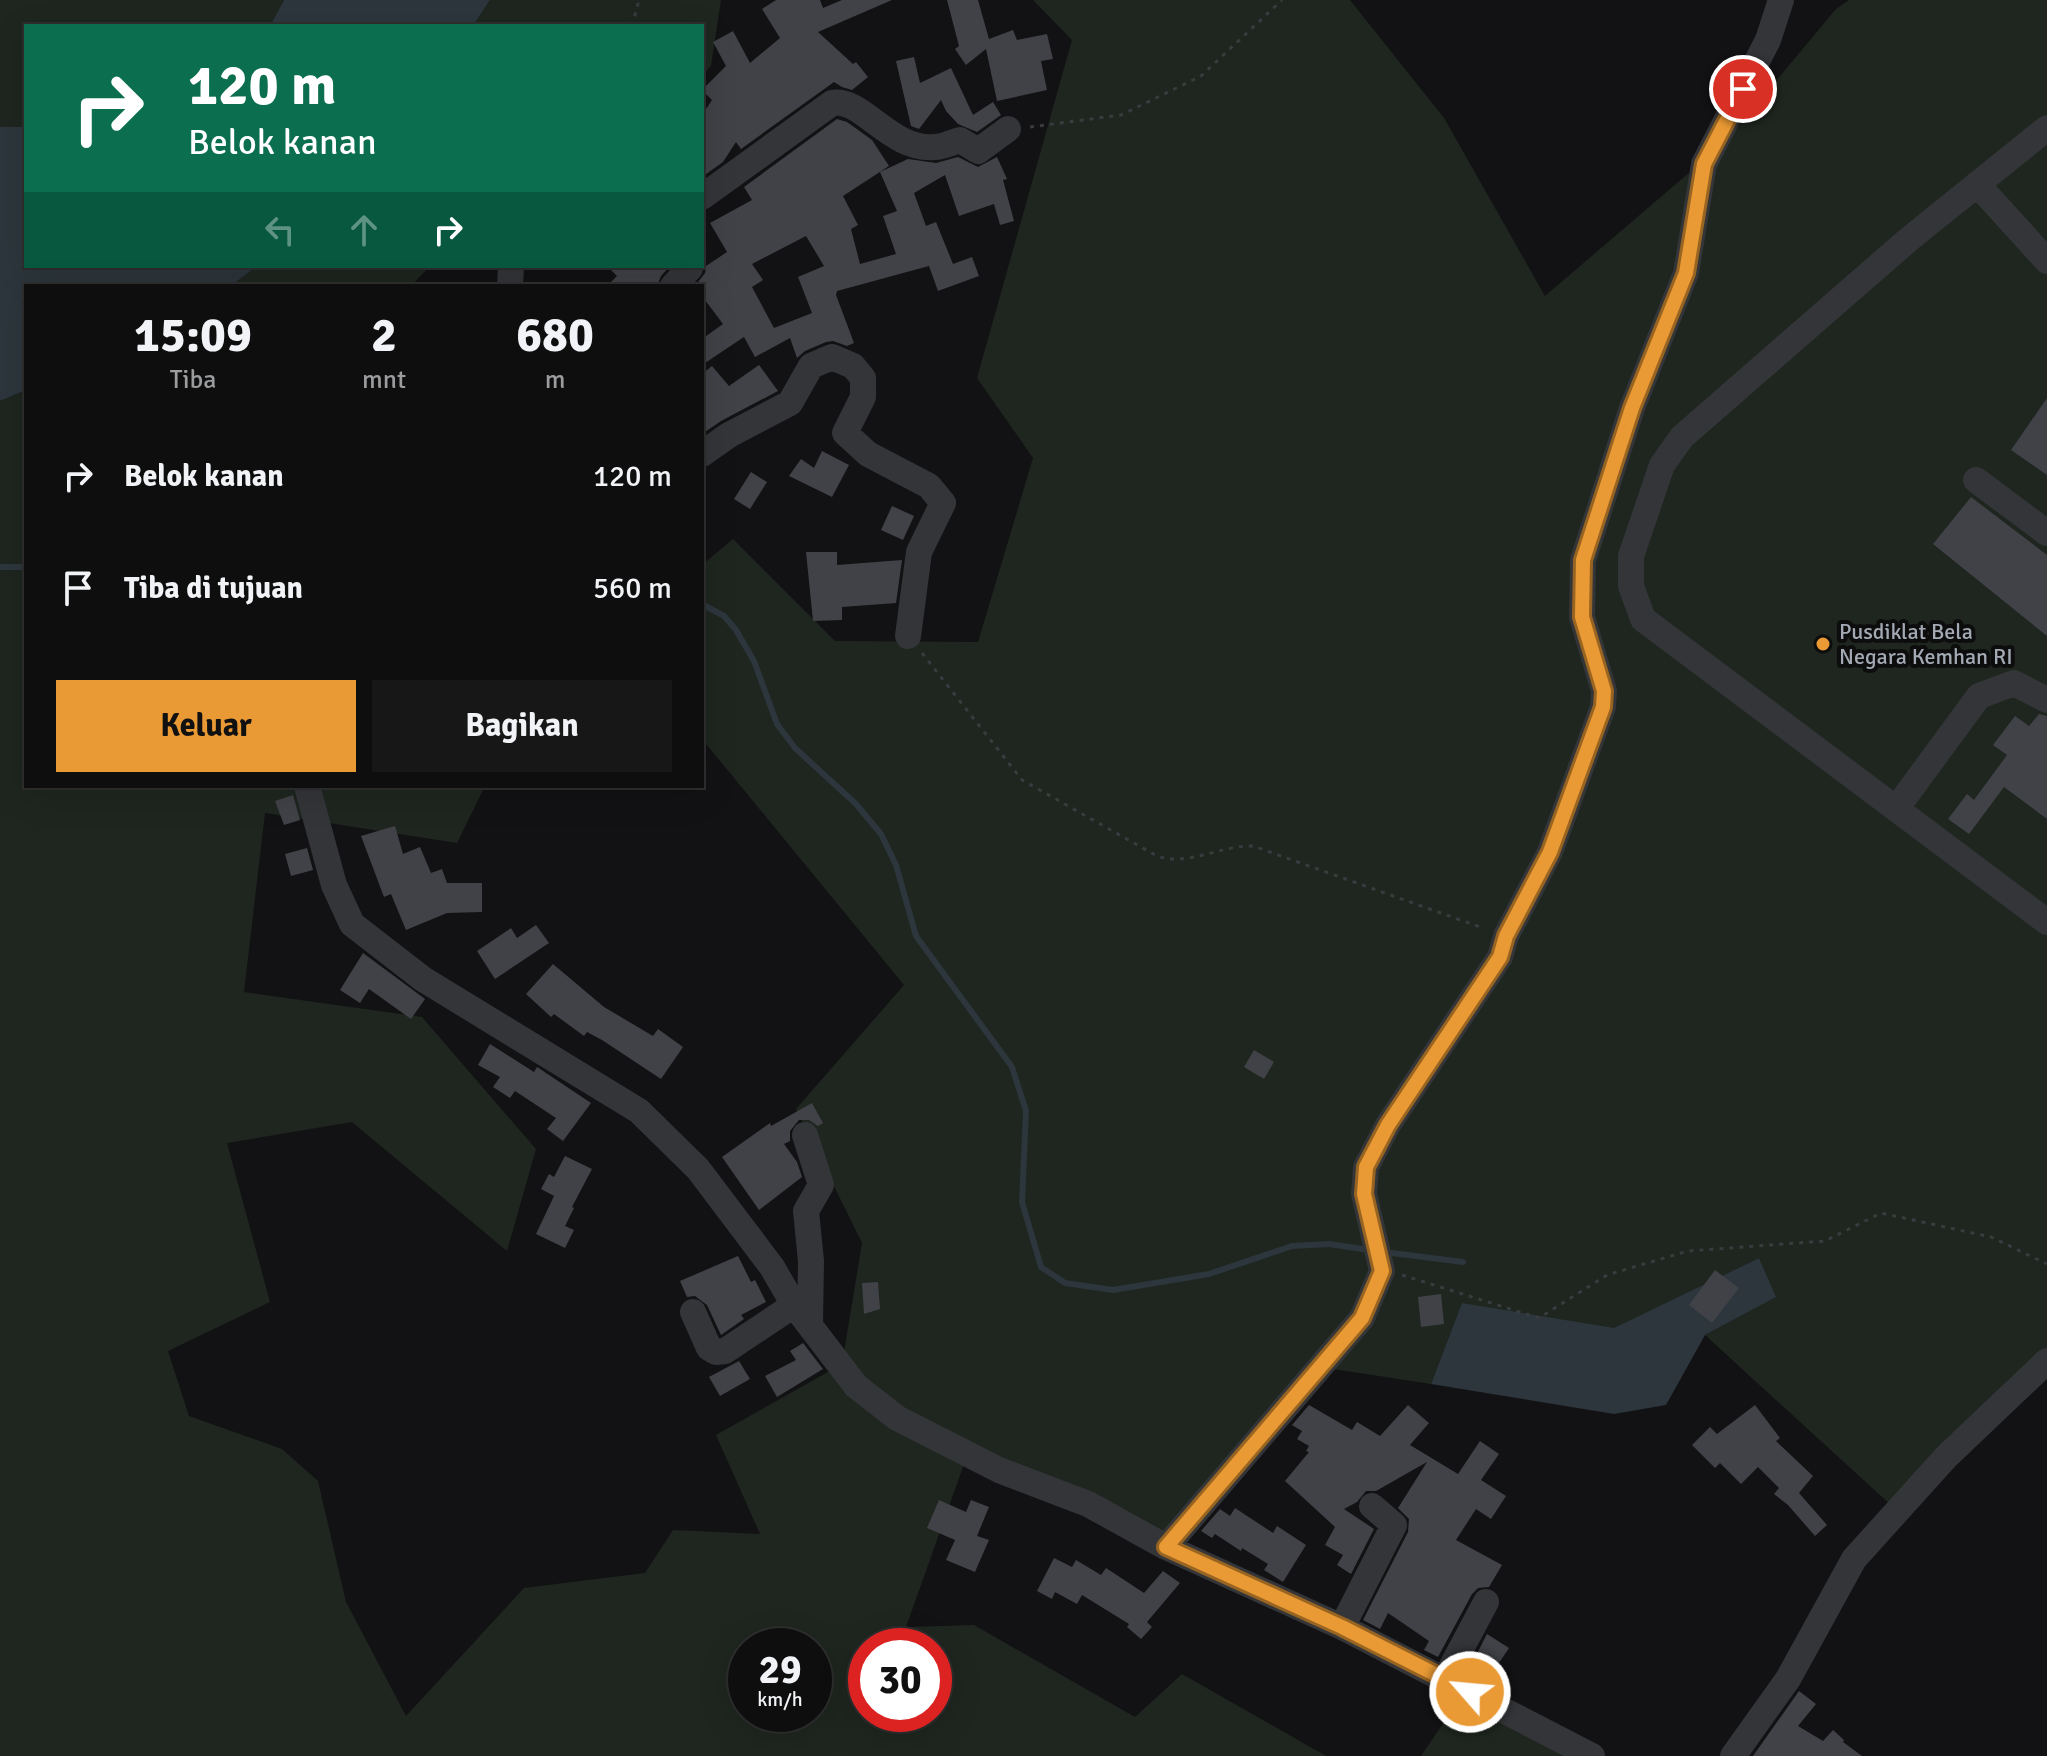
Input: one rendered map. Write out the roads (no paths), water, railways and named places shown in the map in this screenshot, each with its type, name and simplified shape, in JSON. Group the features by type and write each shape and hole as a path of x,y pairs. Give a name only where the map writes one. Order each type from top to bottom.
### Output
{"street":[{"path":"1166,1547 1362,1318 1382,1271 1364,1194 1366,1167 1388,1125 1500,957 1506,936 1550,852 1603,707 1604,691 1582,617 1583,560 1632,408 1686,273 1704,164 1768,40 1781,0"},
{"path":"704,196 832,103 840,101 851,105 901,142 916,145 935,148 960,140 978,151 1008,129"},
{"path":"2047,128 1908,240 1682,437 1662,465 1631,556 1631,586 1643,619 2047,922"},
{"path":"1977,184 2047,261"},
{"path":"675,284 690,268"},
{"path":"704,453 729,435 790,403 811,366 832,357 853,366 863,378 863,397 845,433 868,454 929,486 943,503 919,552 908,636"},
{"path":"1976,480 2047,533"},
{"path":"1896,809 1979,696 2014,683 2047,700"},
{"path":"308,788 334,885 352,924 423,979 639,1111 698,1169 856,1386 897,1418 999,1470 1088,1504 1166,1547 1342,1627 1592,1756"},
{"path":"802,1314 811,1261 806,1211 821,1185 805,1135"},
{"path":"693,1312 709,1348 716,1352 725,1351 802,1314"},
{"path":"1733,1756 1788,1679 1854,1559 1946,1457 2047,1361"},
{"path":"1342,1627 1394,1525 1372,1506"},
{"path":"1445,1679 1486,1602"}],"waterway":[{"path":"0,567 24,567"},
{"path":"704,605 724,616 736,630 754,661 777,724 795,748 855,803 881,834 896,865 916,936 1012,1067 1026,1111 1022,1202 1041,1267 1065,1283 1113,1290 1209,1274 1292,1246 1329,1244 1369,1250"},
{"path":"1384,1252 1463,1262"}],"place":[{"name":"Pusdiklat Bela Negara Kemhan RI","path":"1823,644"}]}
